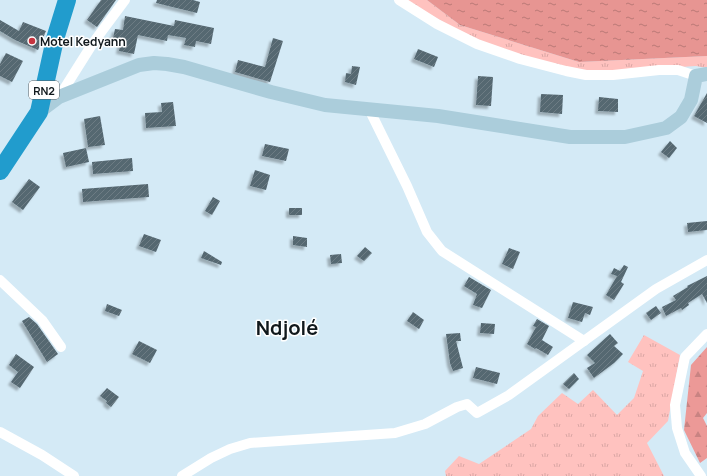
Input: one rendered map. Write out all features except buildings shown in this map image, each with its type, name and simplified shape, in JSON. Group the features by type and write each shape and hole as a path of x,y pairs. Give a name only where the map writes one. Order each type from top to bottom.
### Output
{"highway":[{"name":"RN2","path":"0,171 39,112 55,38 67,0"}],"street":[{"path":"59,97 93,43 125,0"},
{"path":"39,112 59,97 139,65 154,63 184,68 325,105 438,116 570,137 625,137 666,128 681,117 691,100 701,75 678,70 659,70 613,75 586,75 566,71 520,59 477,44 437,24 399,0"},
{"path":"369,109 407,186 427,232 442,252 584,341"},
{"path":"182,476 211,458 230,449 250,443 395,432 425,424 457,407 467,404 477,413 509,395 656,289 707,260"},
{"path":"0,280 42,320 61,346"},
{"path":"702,476 685,453 677,428 675,405 685,356 707,334"},
{"path":"0,432 42,454 74,476"}],"green space":[{"path":"405,0 427,0 460,25 579,62 707,56 707,68 696,66 585,73 496,48 452,27"},
{"path":"644,335 680,355 668,421 647,443 664,476 446,476 445,471 459,456 479,464 531,429 538,416 562,393 578,404 593,390 617,415 634,398 643,371 628,362"},
{"path":"707,347 707,413 703,418 707,426 707,458 700,463 684,430 691,365"}],"water":[{"path":"427,0 707,0 707,56 579,62 460,25"}],"place":[{"name":"Motel Kedyann","path":"32,41"}],"district":[{"name":"Ndjolé","path":"287,327"}]}
